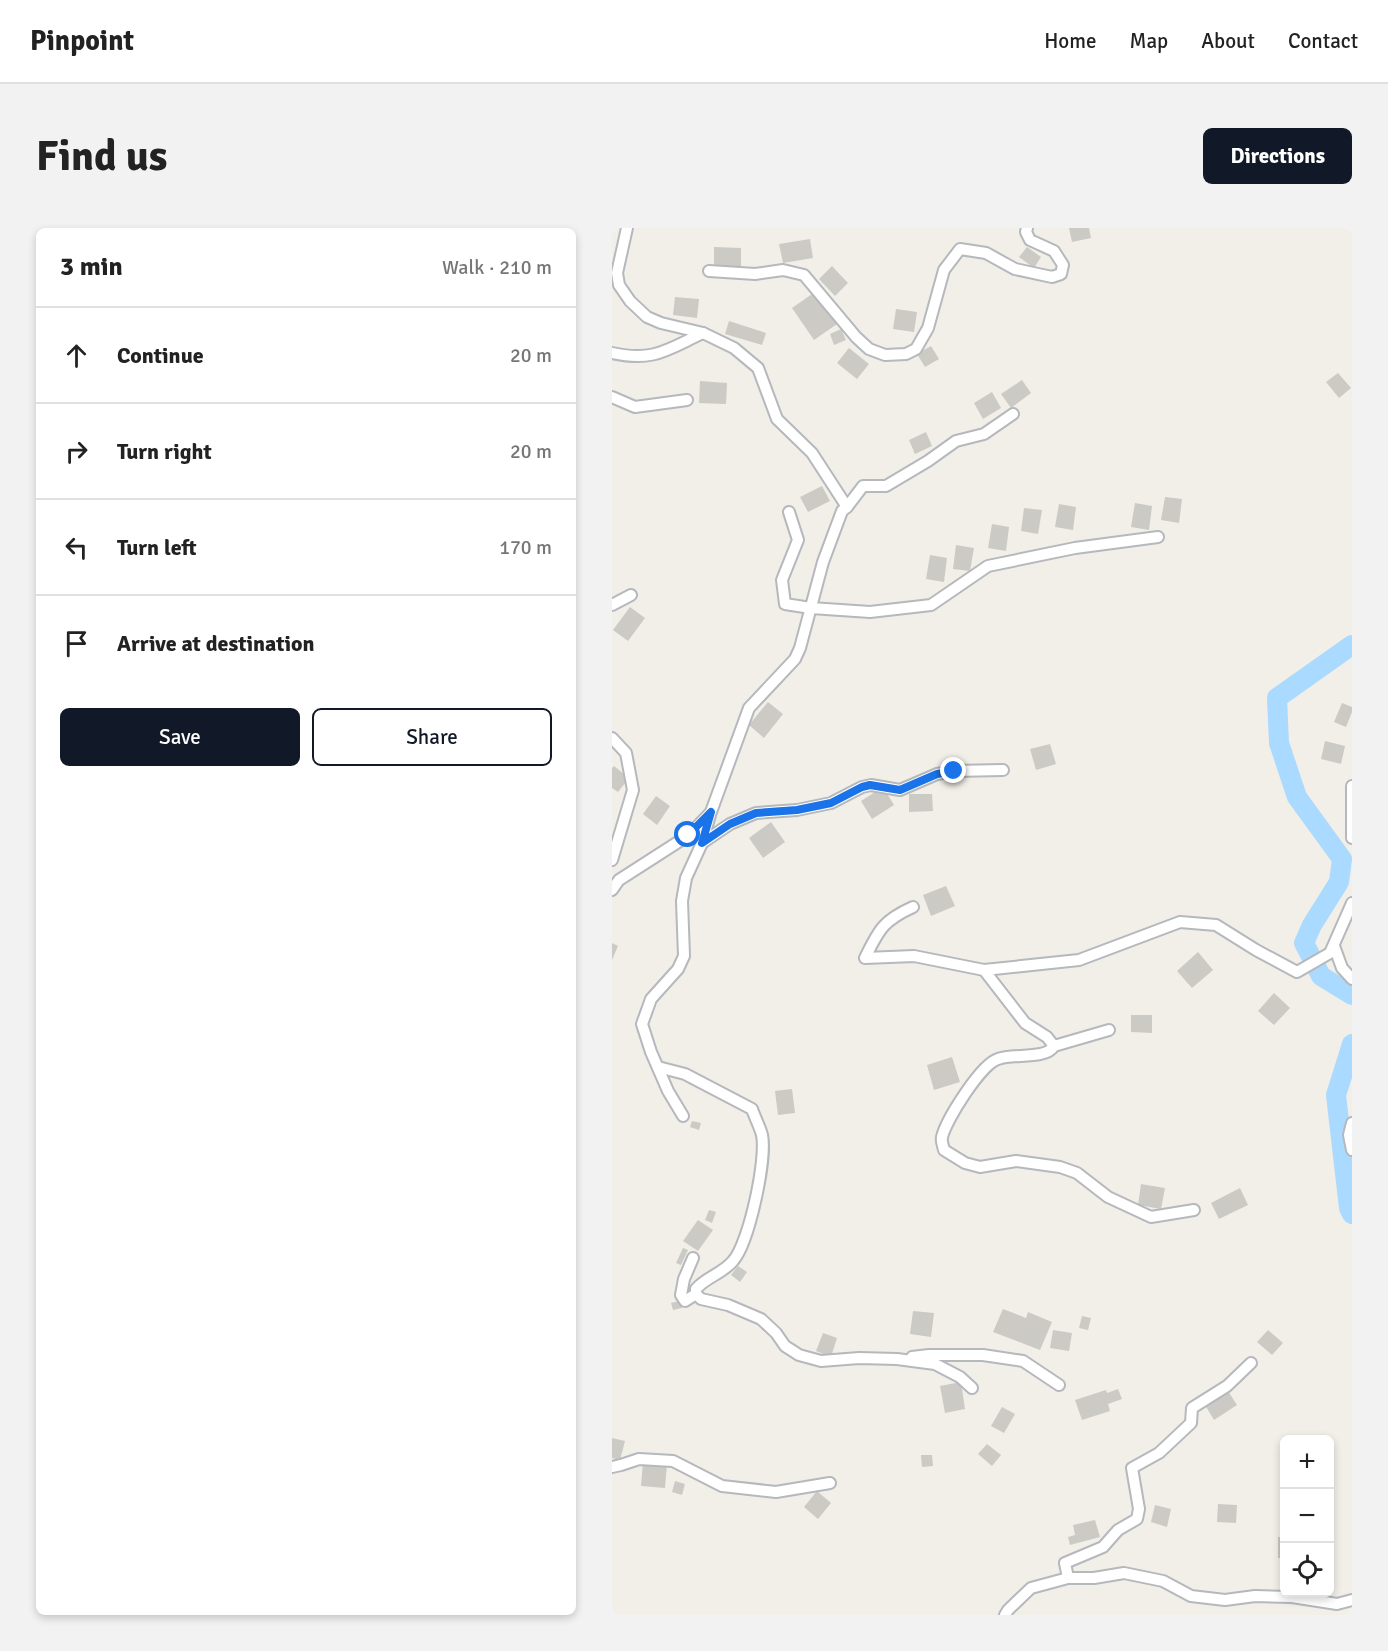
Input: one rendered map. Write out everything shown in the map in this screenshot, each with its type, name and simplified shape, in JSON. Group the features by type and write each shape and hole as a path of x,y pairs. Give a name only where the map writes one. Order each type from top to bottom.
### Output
{"street":[{"path":"627,228 617,273 619,285 630,301 647,317 661,323 703,333 735,348 758,368 777,419 812,453 847,507"},
{"path":"709,271 754,274 783,270 804,275 856,337 869,349 885,355 906,354 916,349 928,328 944,270 960,249 986,253 1015,269 1053,277 1061,274 1063,265 1054,251 1030,240 1026,232 1027,228"},
{"path":"612,353 644,357 660,354 703,333"},
{"path":"612,397 635,407 687,400"},
{"path":"683,1116 651,1052 642,1024 651,999 678,969 684,956 682,901 686,878 702,843 749,708 795,659 823,562 842,511 864,486 886,486 956,441 984,434 1012,414"},
{"path":"789,512 798,540 782,580 785,604 870,612 931,605 988,566 1075,548 1158,537"},
{"path":"612,605 631,595"},
{"path":"612,738 626,753 633,790 612,860"},
{"path":"702,843 730,824 756,813 797,810 831,803 870,785 900,790 937,774 954,771 1003,770"},
{"path":"1352,786 1352,838"},
{"path":"612,890 619,880 688,835 711,812"},
{"path":"914,907 897,914 878,932 866,958 914,956 984,970 1079,960 1180,922 1216,925 1297,972 1332,950 1352,903"},
{"path":"1332,950 1342,968 1352,979"},
{"path":"984,970 1025,1023 1047,1037 1054,1046"},
{"path":"1109,1030 1054,1046 1045,1054 1012,1055 994,1059 975,1080 948,1119 941,1140 944,1150 965,1163 980,1167 1016,1161 1060,1167 1077,1173 1108,1197 1151,1216 1194,1210"},
{"path":"658,1067 686,1074 752,1109 762,1137 762,1162 758,1188 742,1245 733,1261 700,1284 696,1293 685,1301 681,1295 684,1279 693,1258"},
{"path":"1352,1123 1349,1135 1352,1150"},
{"path":"696,1293 701,1299 728,1305 761,1319 776,1333 785,1346 799,1356 821,1361 859,1358 897,1359 935,1364 960,1377 972,1388"},
{"path":"897,1359 929,1355 983,1356 1023,1361 1059,1385"},
{"path":"1068,1578 1065,1563 1103,1547 1118,1530 1137,1519 1139,1509 1132,1468 1159,1453 1191,1423 1192,1408 1227,1386 1251,1362"},
{"path":"612,1467 639,1459 673,1461 722,1486 776,1492 830,1483"},
{"path":"1005,1615 1031,1588 1068,1578 1094,1578 1124,1573 1163,1581 1191,1596 1225,1600 1255,1596 1292,1597 1337,1604 1352,1600"}],"building":[{"path":"1069,228 1089,228 1091,238 1072,242"},
{"path":"810,239 813,258 783,263 779,244"},
{"path":"714,247 741,248 741,267 714,266"},
{"path":"1027,247 1041,257 1034,268 1019,257"},
{"path":"832,266 848,283 835,296 819,279"},
{"path":"815,292 837,324 814,340 792,308"},
{"path":"675,297 699,299 697,318 673,315"},
{"path":"896,309 917,312 914,332 893,329"},
{"path":"729,321 766,333 762,345 725,334"},
{"path":"841,329 846,340 834,345 830,334"},
{"path":"931,346 939,359 925,367 917,354"},
{"path":"849,348 869,364 857,379 837,363"},
{"path":"1338,373 1351,388 1339,398 1326,382"},
{"path":"1022,380 1031,393 1011,408 1001,394"},
{"path":"700,381 727,383 726,404 699,403"},
{"path":"992,392 1001,408 983,419 974,403"},
{"path":"926,432 932,446 915,454 909,440"},
{"path":"822,486 830,501 808,512 800,497"},
{"path":"1165,497 1182,499 1179,523 1161,520"},
{"path":"1135,503 1152,506 1149,530 1131,527"},
{"path":"1059,504 1076,507 1073,530 1055,527"},
{"path":"1024,508 1042,510 1038,534 1021,531"},
{"path":"992,524 1009,527 1006,551 988,548"},
{"path":"956,545 974,548 970,571 953,569"},
{"path":"930,555 947,558 944,582 926,579"},
{"path":"630,607 645,618 628,641 613,630"},
{"path":"768,702 783,714 764,738 749,725"},
{"path":"1342,703 1352,707 1346,727 1334,722"},
{"path":"1325,741 1345,746 1341,764 1321,759"},
{"path":"1050,744 1056,764 1036,770 1030,749"},
{"path":"614,766 629,778 618,792 612,788 612,768"},
{"path":"883,787 894,805 872,819 861,801"},
{"path":"909,794 932,794 933,811 909,812"},
{"path":"656,796 670,806 657,825 643,814"},
{"path":"771,822 785,842 763,858 749,838"},
{"path":"946,886 955,906 931,916 923,895"},
{"path":"612,943 618,946 612,960"},
{"path":"1198,952 1213,970 1192,988 1177,971"},
{"path":"1274,993 1290,1008 1274,1025 1258,1011"},
{"path":"1131,1015 1152,1015 1152,1033 1131,1032"},
{"path":"952,1057 960,1082 934,1090 927,1065"},
{"path":"792,1089 795,1113 778,1115 775,1091"},
{"path":"692,1121 701,1123 699,1130 690,1127"},
{"path":"1141,1184 1165,1188 1161,1209 1138,1205"},
{"path":"1240,1188 1248,1205 1219,1219 1211,1203"},
{"path":"709,1210 716,1212 712,1223 705,1220"},
{"path":"698,1220 713,1230 698,1251 683,1241"},
{"path":"683,1248 688,1250 681,1265 676,1263"},
{"path":"738,1266 747,1272 740,1282 731,1275"},
{"path":"680,1301 682,1308 673,1310 671,1303"},
{"path":"1003,1309 1026,1318 1028,1312 1052,1322 1040,1350 993,1332"},
{"path":"913,1311 934,1313 931,1337 910,1334"},
{"path":"1082,1316 1091,1318 1088,1330 1079,1328"},
{"path":"1053,1330 1072,1333 1069,1351 1050,1348"},
{"path":"1268,1330 1283,1343 1272,1355 1257,1342"},
{"path":"823,1333 837,1338 831,1357 816,1351"},
{"path":"961,1382 965,1409 945,1413 940,1386"},
{"path":"1118,1389 1122,1399 1108,1404 1110,1411 1082,1420 1075,1400 1106,1390 1107,1393"},
{"path":"1228,1391 1237,1405 1214,1420 1205,1405"},
{"path":"1002,1407 1015,1414 1004,1433 991,1426"},
{"path":"612,1438 625,1441 620,1460 612,1458"},
{"path":"987,1444 1001,1455 992,1466 978,1454"},
{"path":"921,1455 932,1455 933,1466 922,1467"},
{"path":"643,1462 667,1464 665,1488 641,1486"},
{"path":"675,1481 685,1484 682,1495 672,1492"},
{"path":"817,1491 831,1503 818,1519 804,1507"},
{"path":"1218,1504 1237,1505 1236,1523 1217,1522"},
{"path":"1155,1505 1171,1509 1167,1527 1151,1522"},
{"path":"1095,1520 1100,1537 1070,1545 1068,1537 1075,1535 1073,1525"},
{"path":"1278,1537 1280,1537 1280,1558 1278,1558"}],"waterway":[{"path":"1352,645 1277,698 1279,743 1297,797 1342,859 1339,882 1312,925 1304,943 1321,976 1352,995"},
{"path":"1352,1044 1336,1095 1349,1208 1352,1214"}],"route":[{"path":"688,835 711,812 702,843 730,824 756,813 797,810 831,803 870,785 900,790 937,774 954,771"}]}
